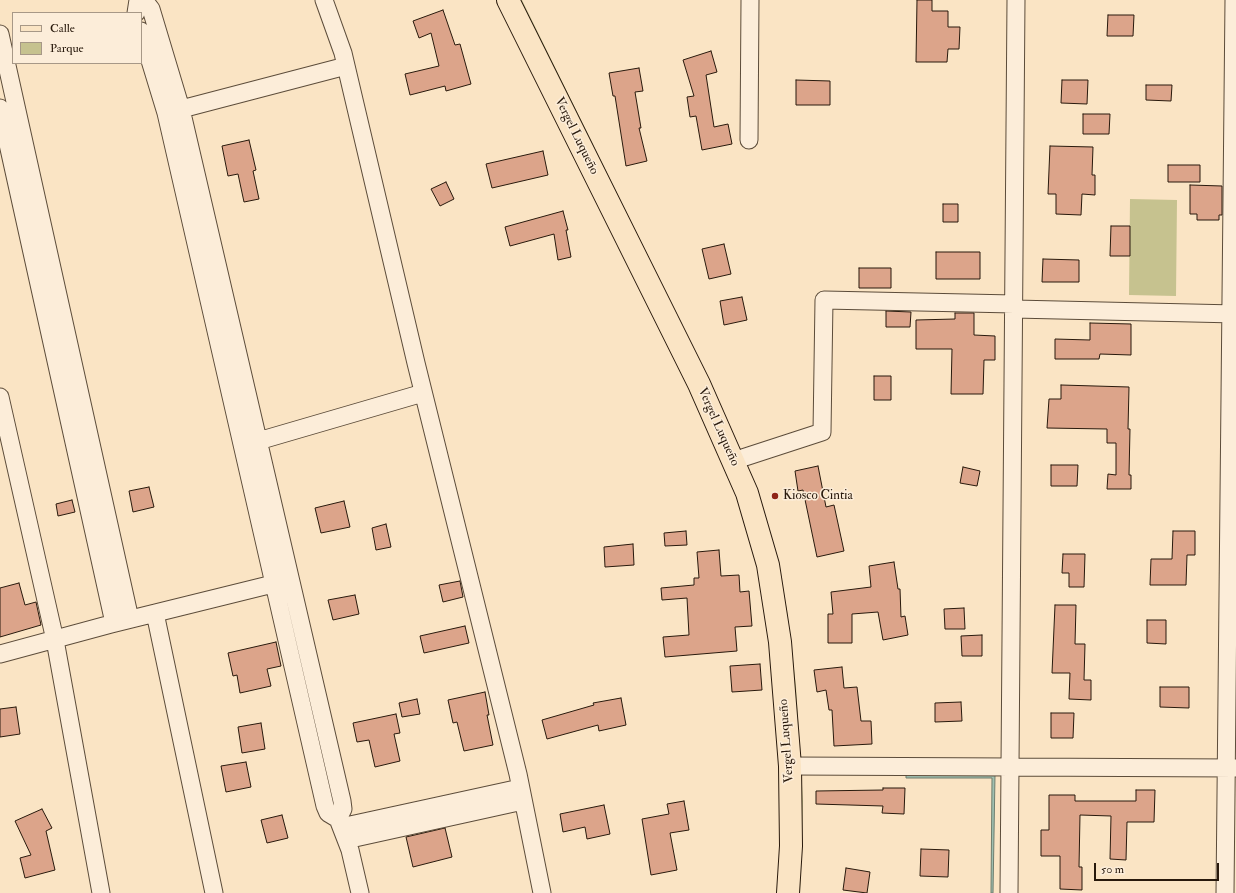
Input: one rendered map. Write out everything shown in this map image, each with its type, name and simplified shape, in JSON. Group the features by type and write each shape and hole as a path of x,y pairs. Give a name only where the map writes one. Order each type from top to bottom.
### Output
{"main road":[{"name":"Vergel Luqueño","path":"508,0 695,377 747,493 768,565 780,642 790,766 791,846 788,893"}],"street":[{"path":"136,12 138,0"},
{"path":"144,0 150,9 174,111 259,441 282,581 325,806 328,813 342,829 353,860 360,893"},
{"path":"324,0 346,66 423,393 522,794 542,893"},
{"path":"749,140 750,0"},
{"path":"1009,893 1016,0"},
{"path":"1225,893 1231,768 1234,313 1234,0"},
{"path":"142,33 174,111 242,446 282,581"},
{"path":"0,34 130,619"},
{"path":"174,111 346,66"},
{"path":"0,108 114,623"},
{"path":"733,461 822,432 824,300 1234,313"},
{"path":"242,446 423,393"},
{"path":"0,397 56,640 101,893"},
{"path":"0,654 114,623 282,581"},
{"path":"155,613 214,893"},
{"path":"790,766 1231,768"},
{"path":"342,829 522,794"}],"green space":[{"path":"517,0 522,0 712,386 754,482 773,545 781,579 787,610 796,686 803,801 800,893 796,893 778,580"},
{"path":"1130,199 1177,200 1176,296 1129,295"}],"shaded area":[{"path":"906,775 995,775 993,893 991,893 992,778 906,778"}],"building":[{"path":"917,0 932,0 932,11 948,11 948,27 960,27 959,49 948,49 947,62 916,62"},
{"path":"443,10 455,45 460,44 471,84 446,91 445,86 410,95 405,74 439,66 431,33 419,38 413,21"},
{"path":"1108,15 1134,15 1133,36 1107,36"},
{"path":"711,51 717,72 706,75 714,127 728,124 732,144 702,150 696,116 690,117 687,97 694,96 683,60"},
{"path":"639,68 643,91 635,92 641,128 639,128 647,161 626,166 615,96 613,96 609,73"},
{"path":"796,80 830,81 830,105 796,105"},
{"path":"1062,80 1088,80 1087,104 1061,103"},
{"path":"1146,85 1172,85 1171,101 1146,100"},
{"path":"1083,114 1110,114 1109,134 1083,134"},
{"path":"249,140 256,170 253,171 259,199 244,202 238,174 228,176 222,146"},
{"path":"1050,146 1093,147 1092,175 1095,175 1095,195 1082,194 1081,215 1056,214 1056,194 1048,194"},
{"path":"543,151 548,175 492,188 486,164"},
{"path":"1168,165 1200,165 1200,182 1168,182"},
{"path":"446,182 454,199 440,206 431,189"},
{"path":"1190,185 1222,186 1222,215 1219,215 1219,220 1197,220 1197,214 1190,214"},
{"path":"943,204 958,204 958,222 943,222"},
{"path":"563,211 568,230 566,230 571,257 558,260 554,234 510,246 505,227"},
{"path":"1111,226 1130,226 1130,256 1110,256"},
{"path":"724,244 731,274 709,279 702,249"},
{"path":"936,252 980,252 980,279 936,279"},
{"path":"1043,259 1079,260 1079,282 1042,282"},
{"path":"859,268 891,268 891,288 859,288"},
{"path":"742,297 747,320 724,325 720,301"},
{"path":"886,311 911,312 910,327 886,327"},
{"path":"955,313 974,313 974,335 995,336 995,360 984,360 983,394 951,394 952,349 916,349 916,320 955,319"},
{"path":"1090,323 1131,324 1131,355 1100,354 1099,359 1055,359 1055,339 1090,340"},
{"path":"874,376 891,376 891,400 874,400"},
{"path":"1061,385 1129,387 1128,429 1130,429 1129,475 1131,475 1131,489 1107,489 1108,474 1116,475 1116,443 1107,443 1107,429 1047,428 1049,399 1061,399"},
{"path":"1051,465 1078,465 1077,486 1051,486"},
{"path":"818,466 826,507 834,505 844,551 817,557 803,490 798,491 795,471"},
{"path":"963,467 980,471 977,486 960,483"},
{"path":"149,487 154,507 133,512 129,491"},
{"path":"72,500 75,512 58,516 56,504"},
{"path":"344,501 350,527 321,533 315,508"},
{"path":"386,524 391,547 376,550 372,528"},
{"path":"686,531 687,545 665,546 664,533"},
{"path":"1173,531 1195,531 1195,555 1187,555 1186,585 1150,585 1151,559 1172,559"},
{"path":"633,544 634,565 605,567 604,547"},
{"path":"719,550 721,576 739,575 740,592 749,591 752,626 735,627 737,651 665,657 663,637 689,635 687,598 662,600 661,588 694,585 694,578 699,578 697,552"},
{"path":"1063,554 1085,554 1084,587 1069,587 1069,573 1062,573"},
{"path":"894,562 898,589 900,589 901,617 905,616 908,635 883,640 878,612 852,614 852,643 828,643 828,614 833,614 831,592 871,587 869,566"},
{"path":"460,581 463,597 443,602 439,585"},
{"path":"19,583 25,605 36,602 41,625 0,637 0,588"},
{"path":"355,595 359,614 333,620 328,600"},
{"path":"1055,605 1076,605 1075,644 1085,644 1084,680 1091,680 1091,700 1069,699 1070,673 1052,673"},
{"path":"964,608 965,629 945,629 944,609"},
{"path":"1147,620 1166,620 1166,644 1147,643"},
{"path":"465,626 469,643 424,653 420,636"},
{"path":"982,635 982,656 962,656 961,636"},
{"path":"276,642 281,666 267,669 271,686 240,693 237,675 233,676 228,653"},
{"path":"760,664 762,690 732,692 730,666"},
{"path":"842,667 844,688 857,687 861,721 871,721 872,744 834,746 832,710 829,710 826,690 817,692 814,670"},
{"path":"1160,687 1189,687 1189,708 1160,707"},
{"path":"485,692 489,715 487,715 493,745 464,751 457,722 453,723 448,700"},
{"path":"621,698 626,725 599,731 598,725 547,739 542,720 594,705 593,703"},
{"path":"417,699 420,714 402,717 399,703"},
{"path":"961,702 962,721 935,722 935,703"},
{"path":"16,707 20,734 0,737 0,709"},
{"path":"1051,713 1074,713 1073,738 1051,738"},
{"path":"396,714 400,733 394,734 400,761 375,767 369,740 357,742 353,723"},
{"path":"261,723 265,749 242,753 238,727"},
{"path":"246,762 251,787 226,792 221,766"},
{"path":"883,788 905,788 904,814 882,813 883,806 816,804 816,791 883,790"},
{"path":"1136,790 1155,790 1154,822 1127,822 1126,860 1110,859 1111,816 1080,815 1079,867 1082,867 1082,890 1060,889 1060,856 1041,856 1041,830 1049,830 1049,795 1075,795 1075,801 1136,801"},
{"path":"684,801 689,830 670,833 677,870 651,875 642,819 669,814 667,804"},
{"path":"604,805 610,834 587,839 585,827 563,832 560,814"},
{"path":"42,809 52,828 46,831 55,870 25,878 20,858 31,855 15,821"},
{"path":"282,815 288,838 267,843 261,820"},
{"path":"445,828 452,857 413,867 406,837"},
{"path":"921,849 949,850 948,877 920,876"},
{"path":"846,868 870,872 867,893 843,890"}],"place":[{"name":"Kiosco Cintia","path":"775,496"}]}
